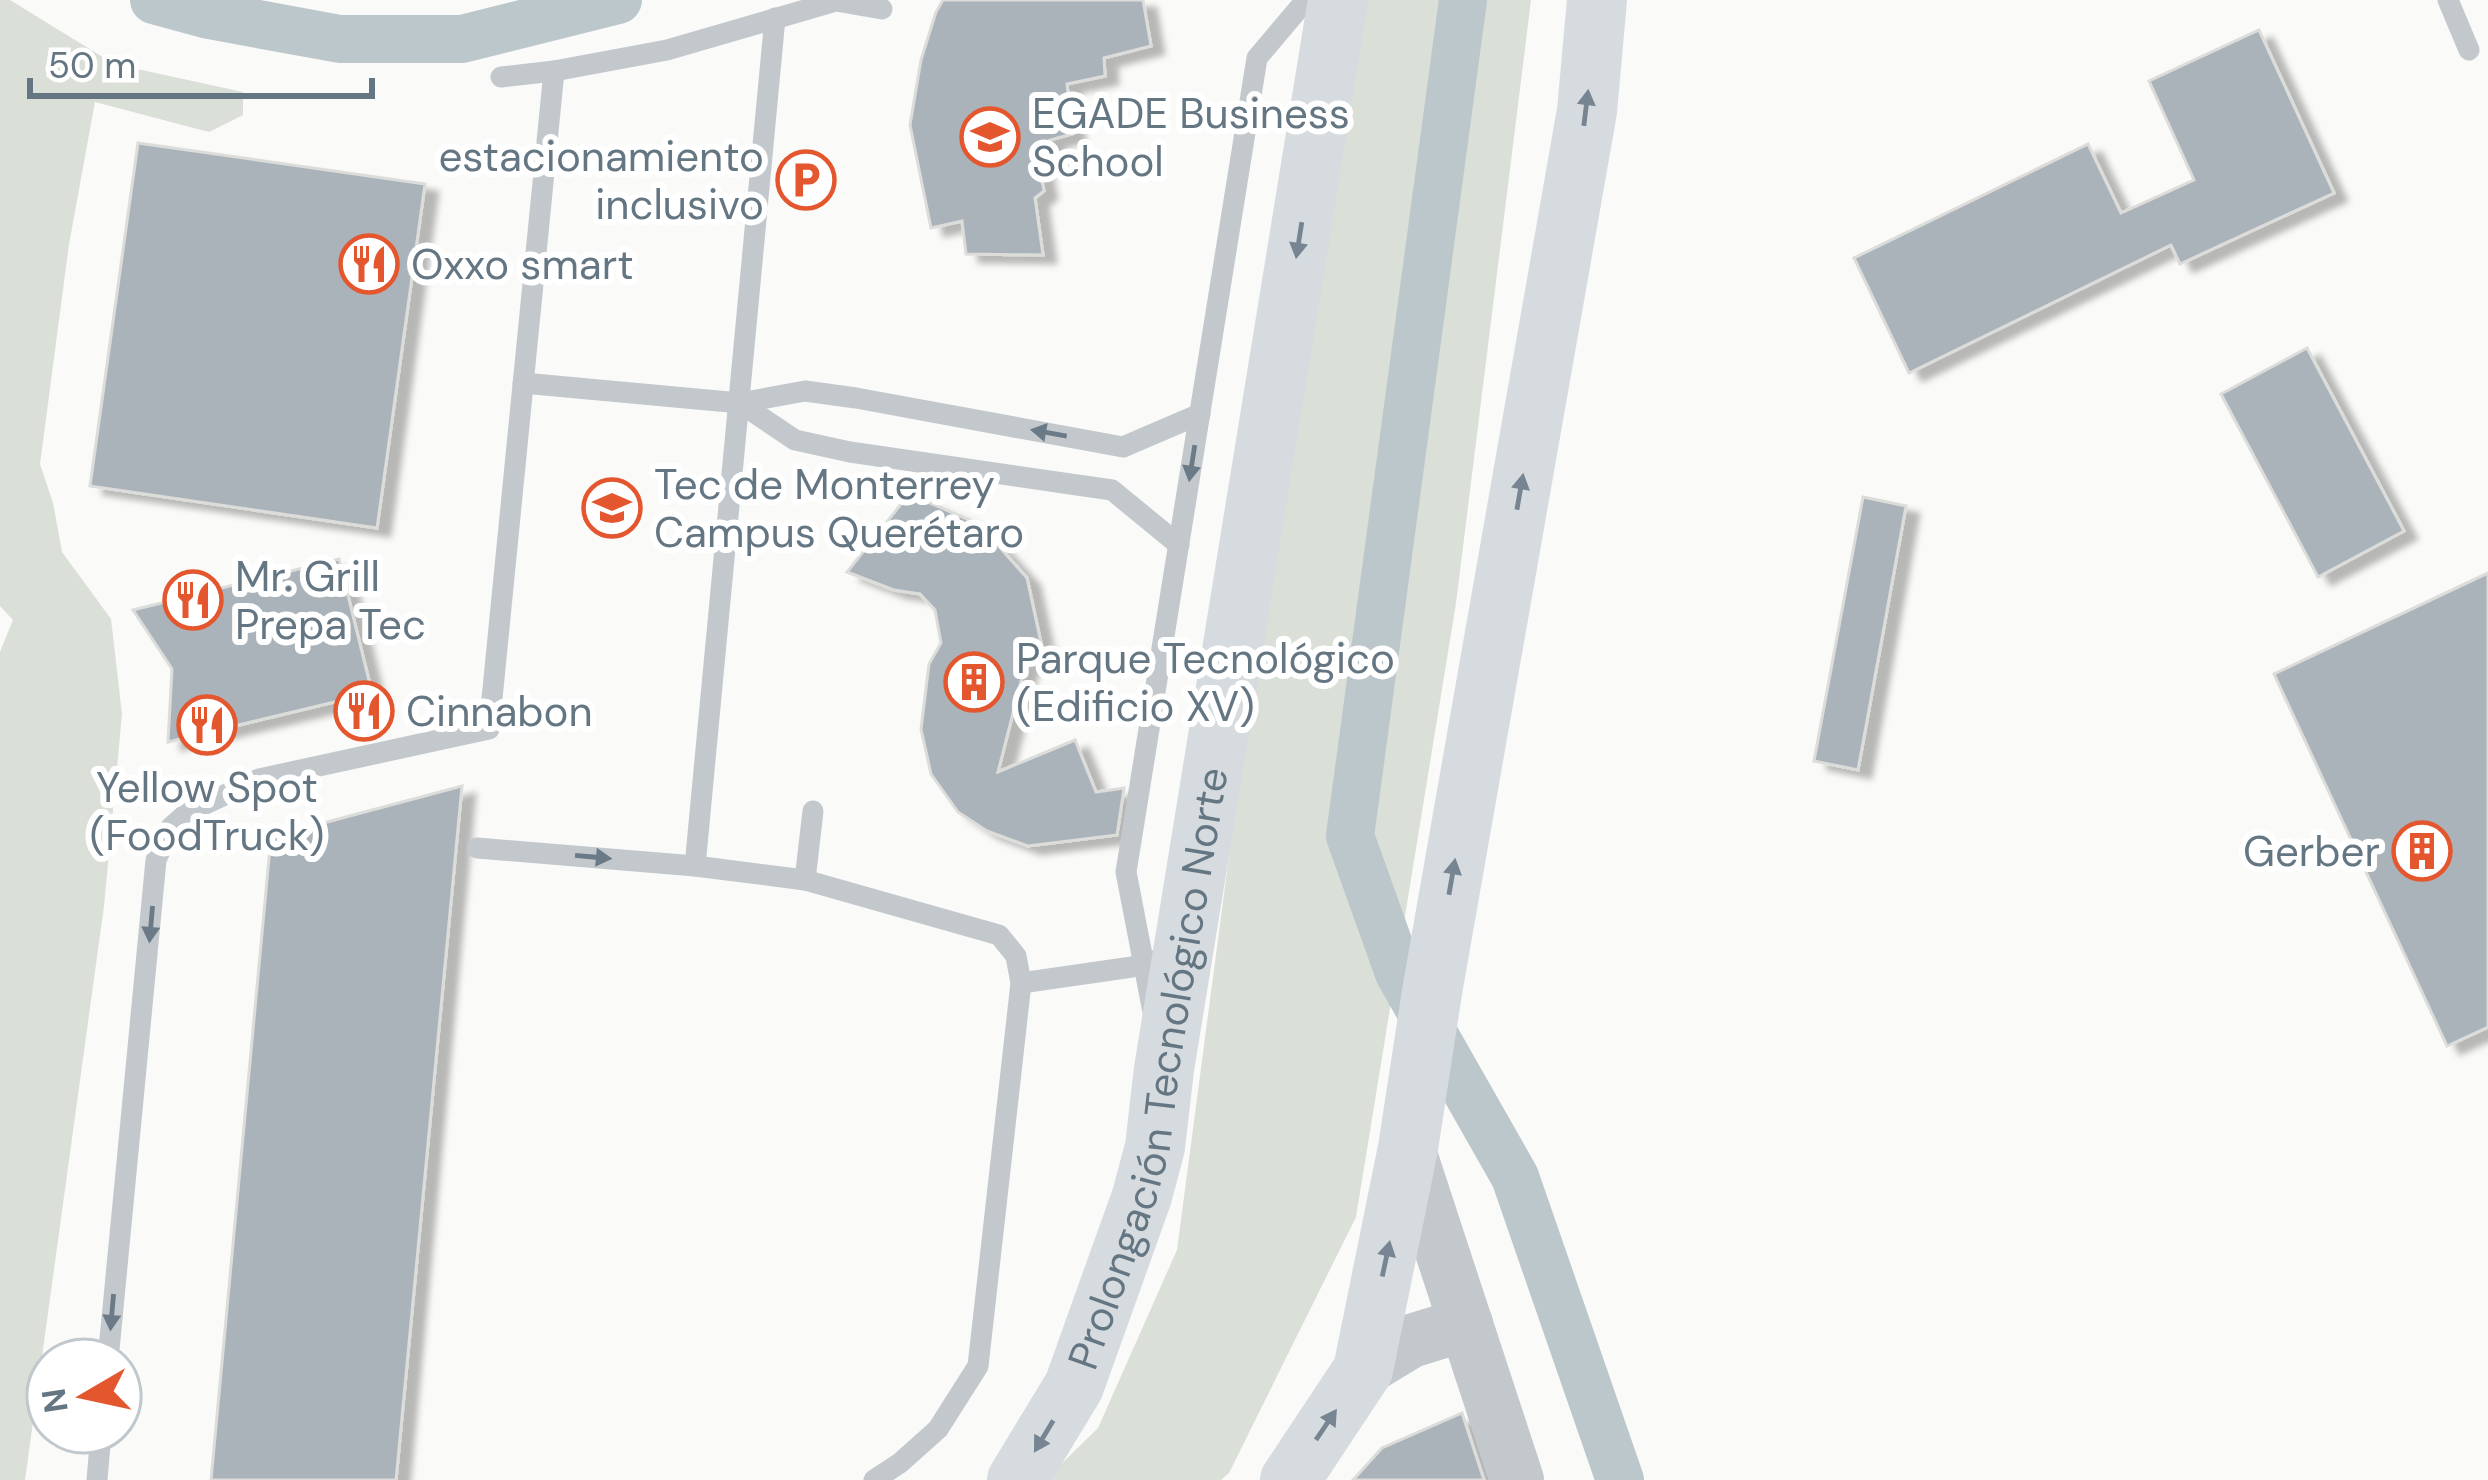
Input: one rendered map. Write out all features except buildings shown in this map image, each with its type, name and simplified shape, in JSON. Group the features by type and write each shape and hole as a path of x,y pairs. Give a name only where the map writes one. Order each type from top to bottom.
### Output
{"main road":[{"name":"Prolongación Tecnológico Norte","path":"1017,1480 1074,1386 1155,1147 1164,1069 1164,957 1338,0"},
{"path":"1290,1480 1363,1370 1408,1148 1587,111 1597,0"}],"street":[{"path":"1408,1148 1517,1480"},
{"path":"1363,1370 1411,1341 1466,1324"}],"lane":[{"path":"1021,983 1164,957 1126,872 1257,58 1306,0"},
{"path":"2448,0 2469,50"},
{"path":"501,76 667,50 836,1 882,9"},
{"path":"695,866 775,18"},
{"path":"110,1336 157,860 171,827 188,812 259,779 489,729 554,71"},
{"path":"523,383 740,403 805,391 1123,447 1200,414"},
{"path":"740,403 795,440 1112,490 1179,545"},
{"path":"805,880 813,811"},
{"path":"477,848 805,880 999,935 1016,956 1021,983 978,1366 938,1430 874,1480"}],"shaded area":[{"path":"0,0 10,0 114,64 243,92 243,115 209,132 95,102 69,244 40,464 62,552 111,619 122,714 104,906 45,1336 24,1336 25,1480 0,1480 0,652 13,620 0,606"},
{"path":"1342,0 1531,0 1456,603 1356,1217 1229,1473 1221,1480 1045,1480 1098,1428 1177,1250"}],"waterway":[{"path":"154,0 340,39 462,39 618,0"},
{"path":"1463,0 1350,836 1399,973 1515,1177 1620,1480"}],"place":[{"name":"EGADE Business School","path":"990,137"},
{"name":"estacionamiento inclusivo","path":"806,180"},
{"name":"Oxxo smart","path":"369,264"},
{"name":"Tec de Monterrey Campus Querétaro","path":"612,508"},
{"name":"Mr. Grill Prepa Tec","path":"193,600"},
{"name":"Parque Tecnológico (Edificio XV)","path":"974,682"},
{"name":"Cinnabon","path":"364,711"},
{"name":"Yellow Spot (FoodTruck)","path":"207,725"},
{"name":"Gerber","path":"2422,851"}]}
